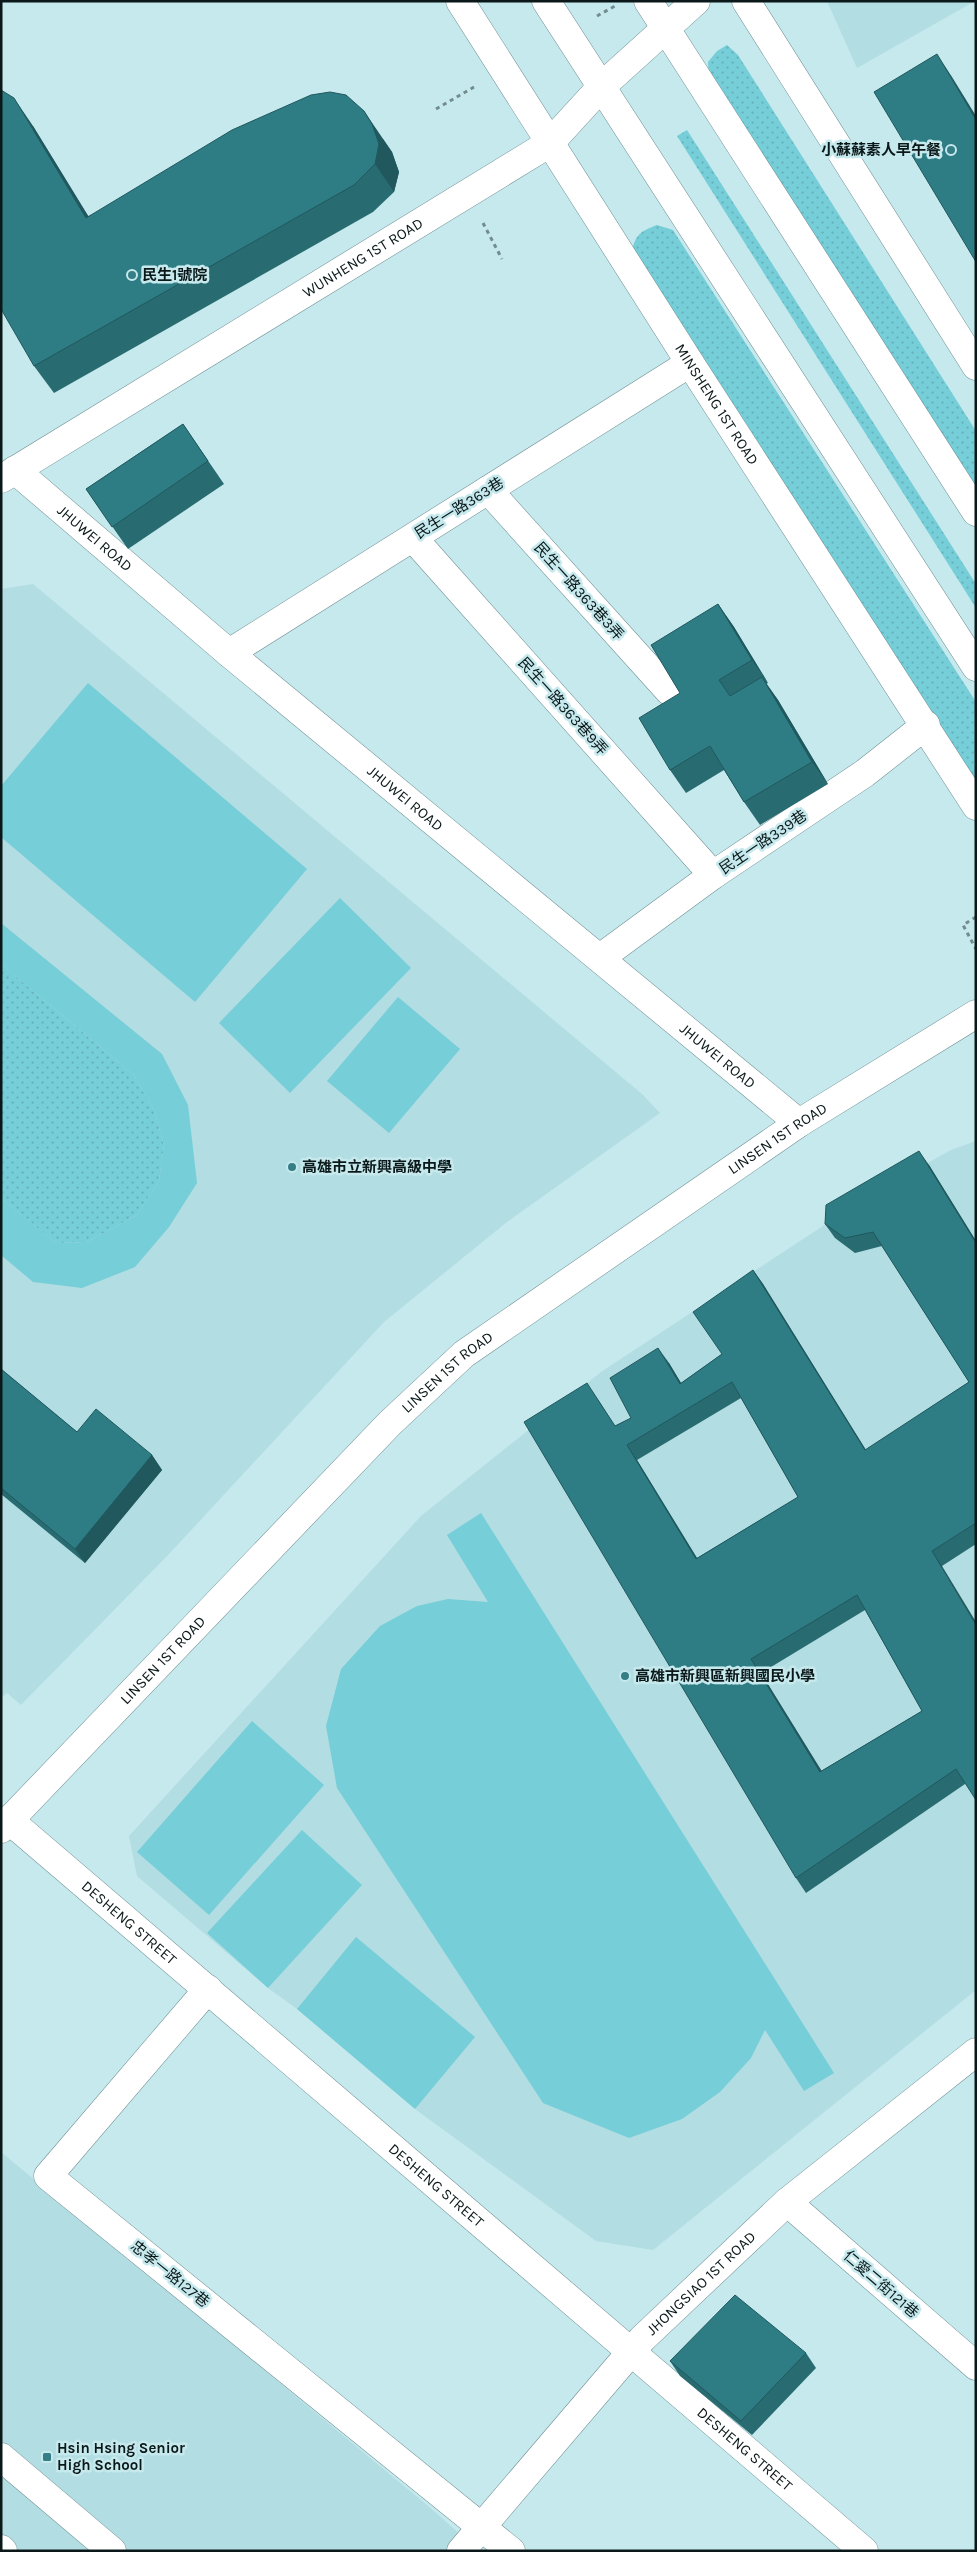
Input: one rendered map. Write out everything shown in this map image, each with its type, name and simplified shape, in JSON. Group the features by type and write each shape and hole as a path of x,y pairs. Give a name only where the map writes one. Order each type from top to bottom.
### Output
{"street":[{"name":"MINSHENG 1ST ROAD","path":"460,1 690,363 926,725 976,806"},
{"path":"546,1 976,667"},
{"path":"648,1 976,512"},
{"name":"WUNHENG 1ST ROAD","path":"8,475 550,143 602,86 696,1"},
{"path":"746,1 976,366"},
{"name":"民生一路363巷","path":"229,653 690,363"},
{"name":"JHUWEI ROAD","path":"8,475 229,653 799,1123"},
{"name":"民生一路363巷3弄","path":"488,490 669,691"},
{"name":"民生一路363巷9弄","path":"413,538 713,875"},
{"name":"民生一路339巷","path":"600,958 713,875 865,773 926,725"},
{"name":"LINSEN 1ST ROAD","path":"5,1825 390,1423 454,1362 799,1123 976,1014"},
{"name":"DESHENG STREET","path":"5,1825 208,1990 864,2551"},
{"name":"忠孝一路127巷","path":"208,1990 48,2176 482,2526"},
{"name":"JHONGSIAO 1ST ROAD","path":"461,2551 631,2350 787,2202 973,2058"},
{"name":"仁愛二街121巷","path":"787,2202 976,2366"},
{"path":"1,2457 112,2551"},
{"path":"482,2526 511,2551"}],"path":[{"path":"976,917 963,925 976,949"}],"shaded area":[{"path":"827,1 975,1 857,68"},
{"path":"727,45 738,55 976,431 976,497 709,79 708,62 717,51"},
{"path":"687,130 976,584 976,608 677,136"},
{"path":"657,225 673,230 976,702 976,794 632,250 635,240 640,234"},
{"name":"高雄市立新興高級中學","path":"33,584 642,1094 660,1113 507,1222 384,1322 169,1554 21,1705 7,1693 1,1698 1,589"},
{"path":"88,683 307,869 195,1002 1,837 1,786"},
{"path":"340,898 411,968 290,1093 219,1023"},
{"path":"1,923 162,1054 188,1105 197,1183 169,1227 135,1267 82,1288 33,1282 1,1255 1,1198 56,1243 87,1242 137,1215 159,1181 164,1145 154,1110 134,1075 1,964"},
{"path":"1,964 134,1075 154,1110 164,1145 159,1181 137,1215 87,1242 56,1243 1,1198"},
{"path":"398,997 460,1049 389,1133 327,1081"},
{"name":"高雄市新興區新興國民小學","path":"976,1141 976,1990 653,2250 596,2241 415,2109 297,2009 268,1988 137,1876 129,1836 421,1516 601,1372 867,1197 951,1150"},
{"path":"481,1513 834,2073 804,2091 765,2030 751,2058 720,2092 682,2119 629,2138 543,2103 337,1788 326,1726 341,1669 380,1626 417,1606 448,1599 488,1602 447,1535"},
{"path":"252,1721 324,1785 209,1915 137,1852"},
{"path":"302,1830 362,1885 268,1988 207,1933"},
{"path":"356,1937 475,2037 415,2109 297,2009"},
{"path":"1,2152 427,2505 479,2551 1,2551"}],"building":[{"path":"937,54 976,120 976,262 874,92"},
{"name":"民生1號院","path":"1,90 14,98 86,218 232,130 311,95 330,92 346,95 364,111 372,124 379,144 375,164 354,185 34,366 1,309"},
{"path":"183,424 208,461 112,527 86,489"},
{"path":"718,604 752,660 719,680 730,696 762,677 812,762 744,802 710,746 670,770 639,718 680,693 651,645"},
{"path":"919,1151 976,1243 976,1523 932,1551 976,1625 976,1800 956,1769 796,1878 524,1422 587,1383 615,1426 631,1418 610,1378 658,1348 680,1384 722,1354 693,1312 753,1270 865,1450 969,1382 873,1232 845,1238 825,1224 826,1205","holes":["732,1382 798,1497 696,1559 627,1445","857,1595 922,1711 820,1772 751,1659"]},
{"path":"1,1369 77,1432 96,1409 152,1455 75,1549 1,1488"},
{"path":"735,2295 806,2353 741,2421 670,2361"}],"place":[{"name":"小蘇蘇素人早午餐","path":"951,150"},
{"name":"民生1號院","path":"132,275"},
{"name":"高雄市立新興高級中學","path":"292,1167"},
{"name":"高雄市新興區新興國民小學","path":"625,1676"},
{"name":"Hsin Hsing Senior High School","path":"47,2457"}]}
